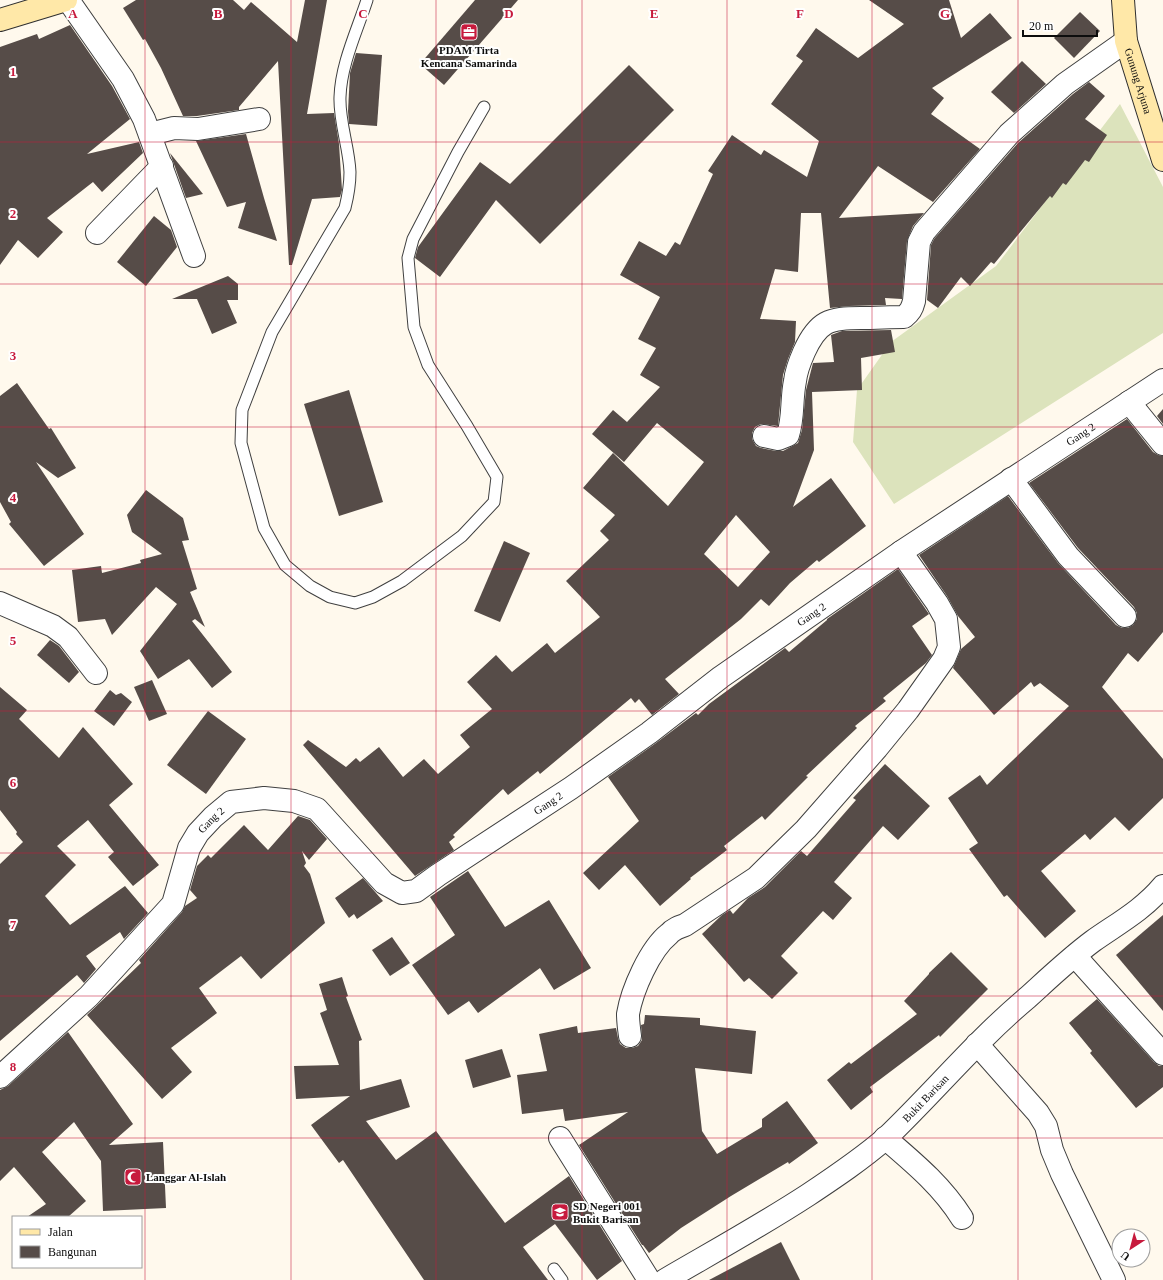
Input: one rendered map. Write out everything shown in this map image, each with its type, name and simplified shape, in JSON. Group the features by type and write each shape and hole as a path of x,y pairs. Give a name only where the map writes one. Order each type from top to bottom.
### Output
{"street":[{"path":"0,20 44,3 67,0 123,79 144,119 194,256"},
{"name":"Gunung Arjuna","path":"1123,0 1126,41 1163,160"},
{"path":"764,436 778,439 788,435 792,422 795,381 802,357 810,339 819,328 828,322 839,318 904,317 909,313 912,309 914,301 919,242 924,232 1010,134 1065,84 1126,41"},
{"path":"150,134 174,128 198,129 259,119"},
{"path":"97,233 162,166"},
{"name":"Gang 2","path":"0,1077 89,996 173,904 189,848 198,832 231,802 264,798 294,801 317,809 384,883 402,893 416,891 649,734 721,678 901,552 1163,380"},
{"path":"1129,402 1163,444"},
{"path":"1011,479 1068,556 1125,616"},
{"path":"630,1036 628,1015 633,996 641,975 660,942 676,928 685,925 756,878 806,829 908,710 944,659 949,646 946,619 937,603 901,552"},
{"path":"0,603 53,626 68,637 96,673"},
{"name":"Bukit Barisan","path":"665,1280 785,1210 862,1158 885,1138 977,1044 1025,1000 1075,956 1093,942 1134,915 1153,898 1163,886"},
{"path":"1075,956 1163,1054"},
{"path":"977,1044 1038,1113 1046,1126 1052,1150 1062,1174 1114,1280"},
{"path":"560,1138 649,1280"},
{"path":"885,1138 928,1175 944,1192 962,1218"}],"lane":[{"path":"367,0 344,66 340,96 342,124 350,171 349,188 345,208 272,332 242,410 242,443 264,528 285,565 310,586 330,597 355,602 373,597 402,581 462,536 494,502 497,477 467,426 428,365 414,327 408,258 413,239 458,152 484,107"},
{"path":"554,1269 562,1280"}],"green space":[{"path":"1120,104 1163,187 1163,333 894,504 853,442 857,390 891,342 996,266"}],"building":[{"path":"136,0 233,0 244,10 251,2 297,42 305,0 327,0 307,114 334,113 339,144 342,190 340,197 312,199 292,265 289,265 278,61 239,107 239,110 197,116 183,116 161,68 145,39 143,40 123,8"},
{"name":"PDAM Tirta Kencana Samarinda","path":"475,0 518,0 444,85 420,64"},
{"path":"869,0 949,0 961,38 990,13 1012,38 932,88 944,98 931,114 980,149 933,202 878,166 839,218 924,213 913,226 907,241 902,299 885,298 886,305 830,308 821,213 801,213 798,272 775,269 760,319 796,321 795,342 783,375 778,426 761,424 755,427 752,433 752,439 756,446 776,451 783,451 798,443 802,430 806,390 813,363 834,362 831,335 842,331 891,330 895,352 861,358 862,390 812,392 814,450 793,507 831,478 866,526 819,562 817,560 790,583 769,606 761,599 741,619 665,679 679,694 652,715 639,699 635,703 631,698 540,774 538,771 508,795 503,789 453,835 455,837 449,842 454,850 415,876 303,745 308,740 346,767 356,758 360,762 379,747 403,777 424,759 438,774 470,747 460,735 492,709 467,682 496,655 512,672 547,643 555,653 600,617 566,581 609,540 600,531 615,515 583,488 613,453 668,506 704,462 657,423 624,462 592,434 613,410 627,422 660,387 640,375 656,348 638,339 660,297 620,275 639,241 666,256 675,242 680,245 713,174 708,171 732,135 761,155 764,150 807,177 819,141 771,104 803,61 796,56 816,28 858,58 904,24","holes":["736,515 770,552 738,587 704,554"]},
{"path":"1080,12 1100,31 1074,58 1054,38"},
{"path":"70,25 112,86 130,119 87,154 139,142 143,153 102,192 93,182 47,218 63,232 38,258 18,240 0,265 0,47 37,34 39,39"},
{"path":"356,53 382,55 377,126 349,124 348,111 350,73"},
{"path":"1022,61 1046,84 1014,113 991,92"},
{"path":"629,65 674,110 540,244 496,200 440,277 415,258 418,247 480,162 510,184"},
{"path":"1089,82 1105,96 1085,119 1107,135 1089,162 1085,160 1066,185 1063,183 1052,198 1050,196 994,264 991,262 970,286 961,277 938,308 927,300 931,245 934,239 1018,143 1073,94"},
{"path":"246,134 277,241 238,228 246,202 227,207 196,141"},
{"path":"170,153 203,194 186,198"},
{"path":"154,216 171,230 177,247 146,286 117,262"},
{"path":"228,276 238,284 238,300 227,300 237,323 212,334 197,299 172,299"},
{"path":"17,383 49,429 51,428 76,468 58,478 36,462 84,534 44,566 9,524 11,522 0,502 0,396"},
{"path":"349,390 383,502 339,516 304,404"},
{"path":"1163,409 1163,424 1157,416"},
{"path":"1127,419 1153,452 1163,456 1163,632 1138,662 1128,653 1102,687 1163,759 1163,798 1129,831 1115,817 1090,840 1085,834 1041,871 1076,911 1045,938 1007,895 1004,897 969,849 978,843 948,798 980,775 987,785 1069,706 1040,683 1034,687 1031,682 994,715 953,668 961,649 975,637 958,616 947,596 919,555 1008,496 1058,563 1116,625 1122,628 1128,628 1133,625 1137,619 1137,613 1134,607 1078,548 1029,483"},
{"path":"146,490 183,518 189,540 182,541 197,589 190,592 205,627 195,619 192,621 232,672 212,688 189,659 158,679 140,651 177,604 156,587 112,635 105,619 78,622 72,570 101,566 102,573 141,563 140,560 162,554 132,532 127,515"},
{"path":"504,541 530,553 500,622 474,611"},
{"path":"898,569 929,614 912,626 932,655 926,663 883,698 886,701 855,726 857,728 806,776 808,777 765,820 762,816 724,846 727,850 690,878 691,879 660,906 625,865 599,890 583,873 639,821 608,777 696,713 698,715 709,704 785,648 789,652 827,619"},
{"path":"50,640 59,646 79,672 69,683 37,655"},
{"path":"152,680 167,714 149,721 134,687"},
{"path":"0,687 27,710 19,719 59,758 83,727 133,784 109,805 159,865 133,886 108,857 114,852 88,820 57,846 76,865 45,896 70,925 125,886 148,913 124,939 120,932 86,956 96,969 84,983 77,975 0,1041 0,864 23,842 0,810"},
{"path":"110,690 116,695 121,693 132,702 114,726 94,711"},
{"path":"208,711 246,739 206,794 167,765"},
{"path":"885,764 930,806 898,840 883,826 834,882 852,898 833,920 823,911 781,956 798,973 772,999 749,978 744,982 702,934 722,915 730,910 733,914 748,898 765,887 801,851 807,856 856,800 853,798"},
{"path":"298,816 310,820 327,839 309,860 302,851 306,863 304,866 310,874 325,923 261,979 241,956 199,988 217,1013 171,1048 192,1072 162,1099 87,1015 141,963 139,960 182,912 185,906 197,898 190,890 197,866 208,855 211,858 244,825 268,850"},
{"path":"468,871 505,927 549,900 591,968 554,990 540,968 478,1013 469,1001 448,1015 412,965 455,935 430,897"},
{"path":"363,878 383,901 357,919 354,914 349,918 335,898"},
{"path":"1163,915 1163,1011 1116,955"},
{"path":"392,937 410,963 390,976 372,950"},
{"path":"951,952 988,989 940,1037 939,1035 870,1087 873,1092 851,1110 827,1080 849,1062 851,1064 917,1014 904,1001 929,973"},
{"path":"342,977 348,996 346,997 362,1040 359,1041 360,1090 401,1079 410,1107 366,1121 396,1160 436,1131 505,1223 569,1176 622,1261 597,1280 555,1224 523,1247 548,1280 424,1280 343,1160 339,1163 311,1125 350,1096 296,1099 294,1066 339,1065 320,1013 327,1010 319,984"},
{"path":"1097,999 1154,1062 1159,1066 1163,1066 1163,1087 1136,1108 1090,1053 1092,1051 1069,1023"},
{"path":"645,1015 700,1018 700,1025 756,1031 752,1074 695,1068 702,1131 717,1154 762,1127 762,1119 787,1101 818,1143 789,1164 788,1162 681,1228 649,1253 642,1245 579,1145 628,1112 565,1121 563,1109 522,1114 517,1075 547,1071 539,1034 577,1026 578,1033 616,1028 620,1044 626,1048 632,1048 638,1046 642,1040 641,1025 644,1024"},
{"path":"68,1032 133,1124 109,1145 163,1142 166,1208 103,1211 101,1161 74,1122 42,1152 86,1201 69,1216 28,1216 46,1204 14,1167 0,1181 0,1090 8,1086"},
{"path":"502,1049 511,1077 473,1088 465,1060"},
{"path":"781,1242 800,1280 709,1280"}],"place":[{"name":"PDAM Tirta Kencana Samarinda","path":"469,32"},
{"name":"Langgar Al-Islah","path":"133,1177"},
{"name":"SD Negeri 001 Bukit Barisan","path":"560,1212"}]}
